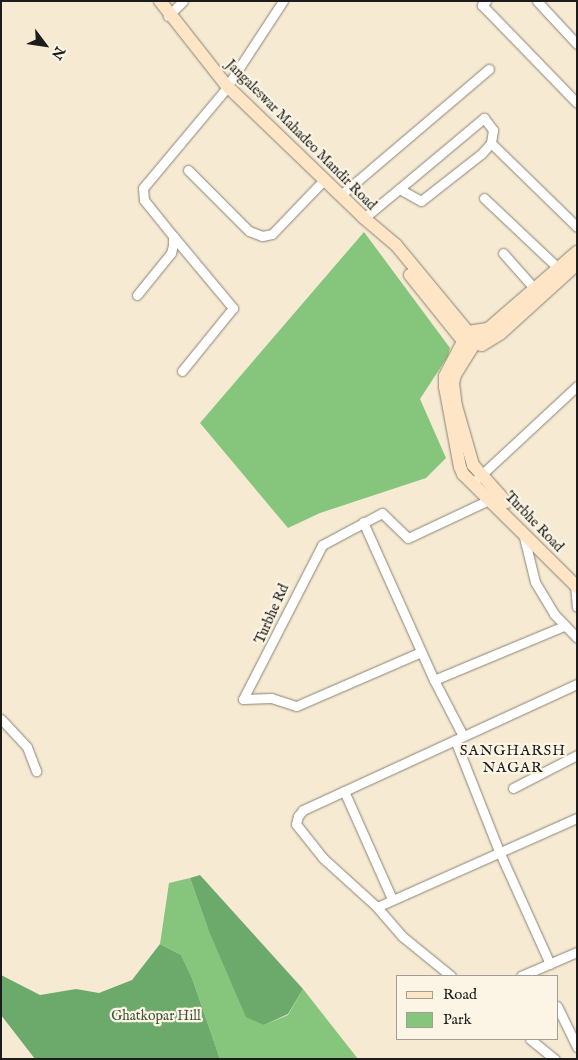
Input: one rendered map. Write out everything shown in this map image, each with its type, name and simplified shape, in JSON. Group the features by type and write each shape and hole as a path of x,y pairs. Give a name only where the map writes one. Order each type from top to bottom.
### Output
{"main road":[{"name":"Jangaleswar Mahadeo Mandir Road","path":"160,1 168,16 226,85 342,194 364,218 396,245 468,339"},
{"path":"576,583 477,479 460,468 444,387 446,376 468,339 481,332 535,289 577,252"},
{"path":"468,339 482,345 492,340 577,264"},
{"name":"Turbhe Road","path":"477,479 491,499 576,583"}],"street":[{"path":"168,16 183,1"},
{"path":"182,371 233,308 144,200 143,188 224,90 283,1"},
{"path":"486,1 482,5 577,102"},
{"path":"536,1 577,44"},
{"path":"342,194 489,69"},
{"path":"364,218 484,118 493,130 492,143 444,186 421,200 399,189"},
{"path":"492,143 577,228"},
{"path":"188,170 249,231 262,236 272,234 325,179"},
{"path":"484,198 558,268"},
{"path":"137,295 171,254 173,236"},
{"path":"503,253 535,289"},
{"path":"477,479 577,386"},
{"name":"Turbhe Rd","path":"421,652 296,706 271,698 243,699 322,544 363,522 386,514 408,538 491,499"},
{"path":"363,522 459,738 499,851 550,964"},
{"path":"522,531 535,582 564,626 577,638"},
{"path":"576,583 577,607"},
{"path":"434,680 564,626"},
{"path":"451,975 402,936 378,907 323,858 296,824 303,810 577,684"},
{"path":"1,719 27,747 36,771"},
{"path":"513,788 577,755"},
{"path":"344,791 392,899"},
{"path":"378,907 499,851 577,818"},
{"path":"523,975 577,952"},
{"path":"558,1008 577,1047"},
{"path":"531,1040 555,1059"}],"green space":[{"path":"364,232 450,348 448,356 420,399 446,458 426,478 320,513 288,528 200,423"},
{"name":"Ghatkopar Hill","path":"200,875 303,989 288,1014 264,1025 246,1017 208,929 190,878"},
{"path":"190,878 208,929 264,1025 288,1015 303,989 358,1059 220,1059 192,978 181,955 160,944 169,883"},
{"name":"Ghatkopar Hill","path":"160,944 181,955 192,978 220,1059 35,1059 1,1015 1,975 40,995 76,989 99,993 132,980"}],"district":[{"name":"SANGHARSH NAGAR","path":"513,758"}]}
